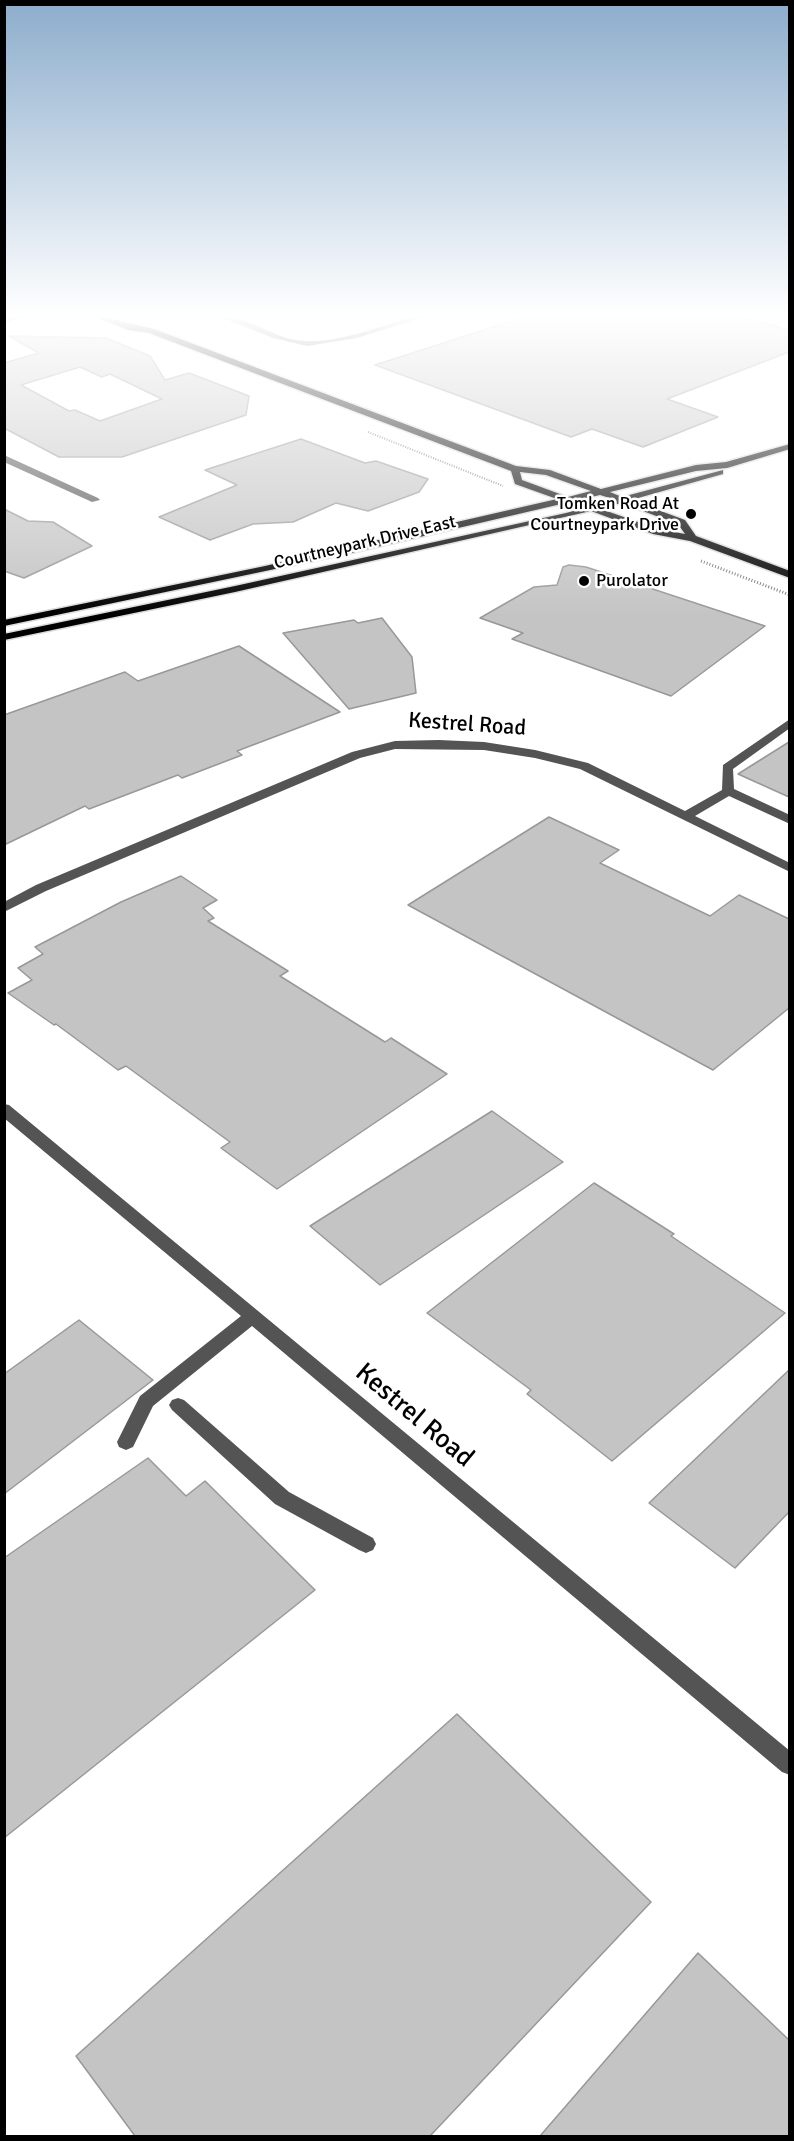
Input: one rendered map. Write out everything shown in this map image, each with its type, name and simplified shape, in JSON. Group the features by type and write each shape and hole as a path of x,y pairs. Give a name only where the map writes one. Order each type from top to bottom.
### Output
{"main road":[{"path":"378,417 515,469 547,472 682,522 692,538"},
{"name":"Courtneypark Drive East","path":"4,623 188,586 696,468 727,465 789,446"},
{"name":"Courtneypark Drive East","path":"4,637 235,590 590,508 718,474 727,465"},
{"path":"515,469 518,482 656,532 692,538 789,575"}],"street":[{"path":"4,458 95,500"},
{"path":"728,791 727,768 789,722"},
{"name":"Kestrel Road","path":"4,908 41,888 356,755 395,745 484,746 535,754 584,766 789,868"},
{"path":"686,816 728,791"},
{"path":"728,791 789,820"},
{"name":"Kestrel Road","path":"4,1109 789,1765"},
{"path":"126,1442 146,1401 252,1317"},
{"path":"178,1405 282,1498 366,1544"}],"path":[{"path":"364,431 506,487"}],"building":[{"path":"4,417 91,417 100,421 112,417 240,417 122,457 59,457 4,428"},
{"path":"516,417 718,417 643,447 592,429 571,437"},
{"path":"301,439 365,463 376,461 428,479 419,492 368,511 336,503 293,522 253,524 210,540 159,517 237,485 205,470"},
{"path":"4,509 28,521 53,522 92,546 24,578 4,571"},
{"name":"Purolator","path":"569,565 586,567 765,626 671,696 512,639 523,633 480,618 534,587 557,585 563,567"},
{"path":"382,618 412,657 416,693 349,709 283,633 354,620 358,623"},
{"path":"239,646 340,712 237,751 242,755 182,778 178,775 89,809 85,806 4,845 4,715 125,672 138,681"},
{"path":"789,742 789,797 738,774"},
{"path":"549,817 619,850 600,863 710,916 739,895 789,919 789,1008 713,1070 408,905"},
{"path":"181,876 217,900 203,908 214,918 208,921 288,971 280,976 385,1042 391,1038 447,1074 277,1189 221,1148 230,1142 126,1066 118,1070 56,1024 54,1025 8,993 32,980 18,968 43,954 35,947 121,902"},
{"path":"492,1111 563,1162 380,1285 310,1226"},
{"path":"594,1183 674,1234 671,1236 785,1313 612,1461 527,1394 531,1390 427,1313"},
{"path":"79,1320 153,1380 4,1494 4,1374"},
{"path":"789,1370 789,1512 735,1568 649,1503"},
{"path":"148,1458 186,1496 205,1481 315,1590 4,1838 4,1558"},
{"path":"457,1714 651,1902 430,2136 135,2136 76,2056"},
{"path":"698,1953 789,2040 789,2136 540,2136"}],"place":[{"name":"Tomken Road At Courtneypark Drive","path":"691,514"},
{"name":"Purolator","path":"584,581"}]}
